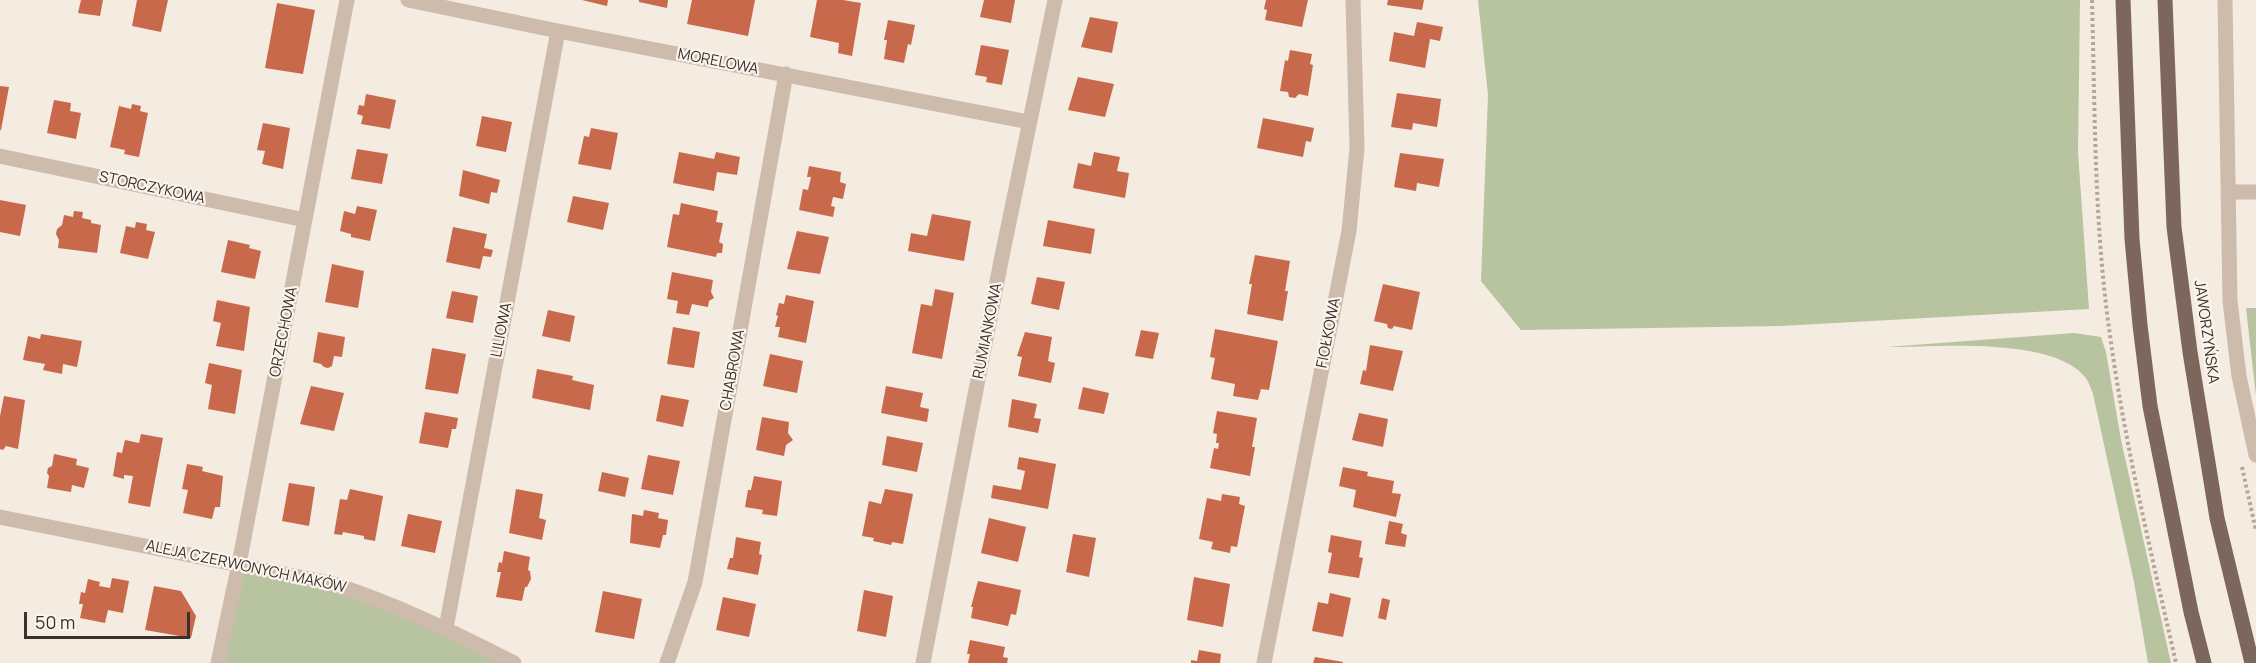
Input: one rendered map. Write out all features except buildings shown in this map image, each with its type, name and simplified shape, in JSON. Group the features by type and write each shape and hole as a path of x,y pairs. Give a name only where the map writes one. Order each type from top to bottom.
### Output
{"main road":[{"path":"2123,0 2132,238 2140,325 2150,406 2191,612 2204,663"},
{"name":"JAWORZYŃSKA","path":"2165,0 2174,227 2185,318 2217,518 2252,663"}],"street":[{"name":"ORZECHOWA","path":"218,663 347,0"},
{"name":"MORELOWA","path":"408,0 1029,122"},
{"name":"RUMIANKOWA","path":"923,663 1055,0"},
{"name":"FIOŁKOWA","path":"1264,663 1349,231 1357,148 1353,0"},
{"path":"2225,0 2230,301 2239,376 2256,454"},
{"name":"LILIOWA","path":"446,628 558,31"},
{"name":"CHABROWA","path":"667,663 695,582 786,74"},
{"name":"STORCZYKOWA","path":"0,156 305,220"},
{"path":"2229,192 2256,192"},
{"name":"ALEJA CZERWONYCH MAKÓW","path":"0,517 330,583 376,598 446,628 514,663"}],"path":[{"path":"2092,0 2098,183 2109,327 2124,426 2176,663"}],"green space":[{"path":"1478,0 2080,0 2078,152 2089,309 1781,326 1521,330 1481,281 1488,95"},
{"path":"2246,308 2256,308 2256,396"},
{"path":"2074,333 2101,337 2106,352 2121,440 2171,663 2148,663 2134,582 2093,394 2085,377 2069,364 2047,355 2021,349 1962,346 1887,347"},
{"path":"240,565 331,584 510,663 219,663"}]}
